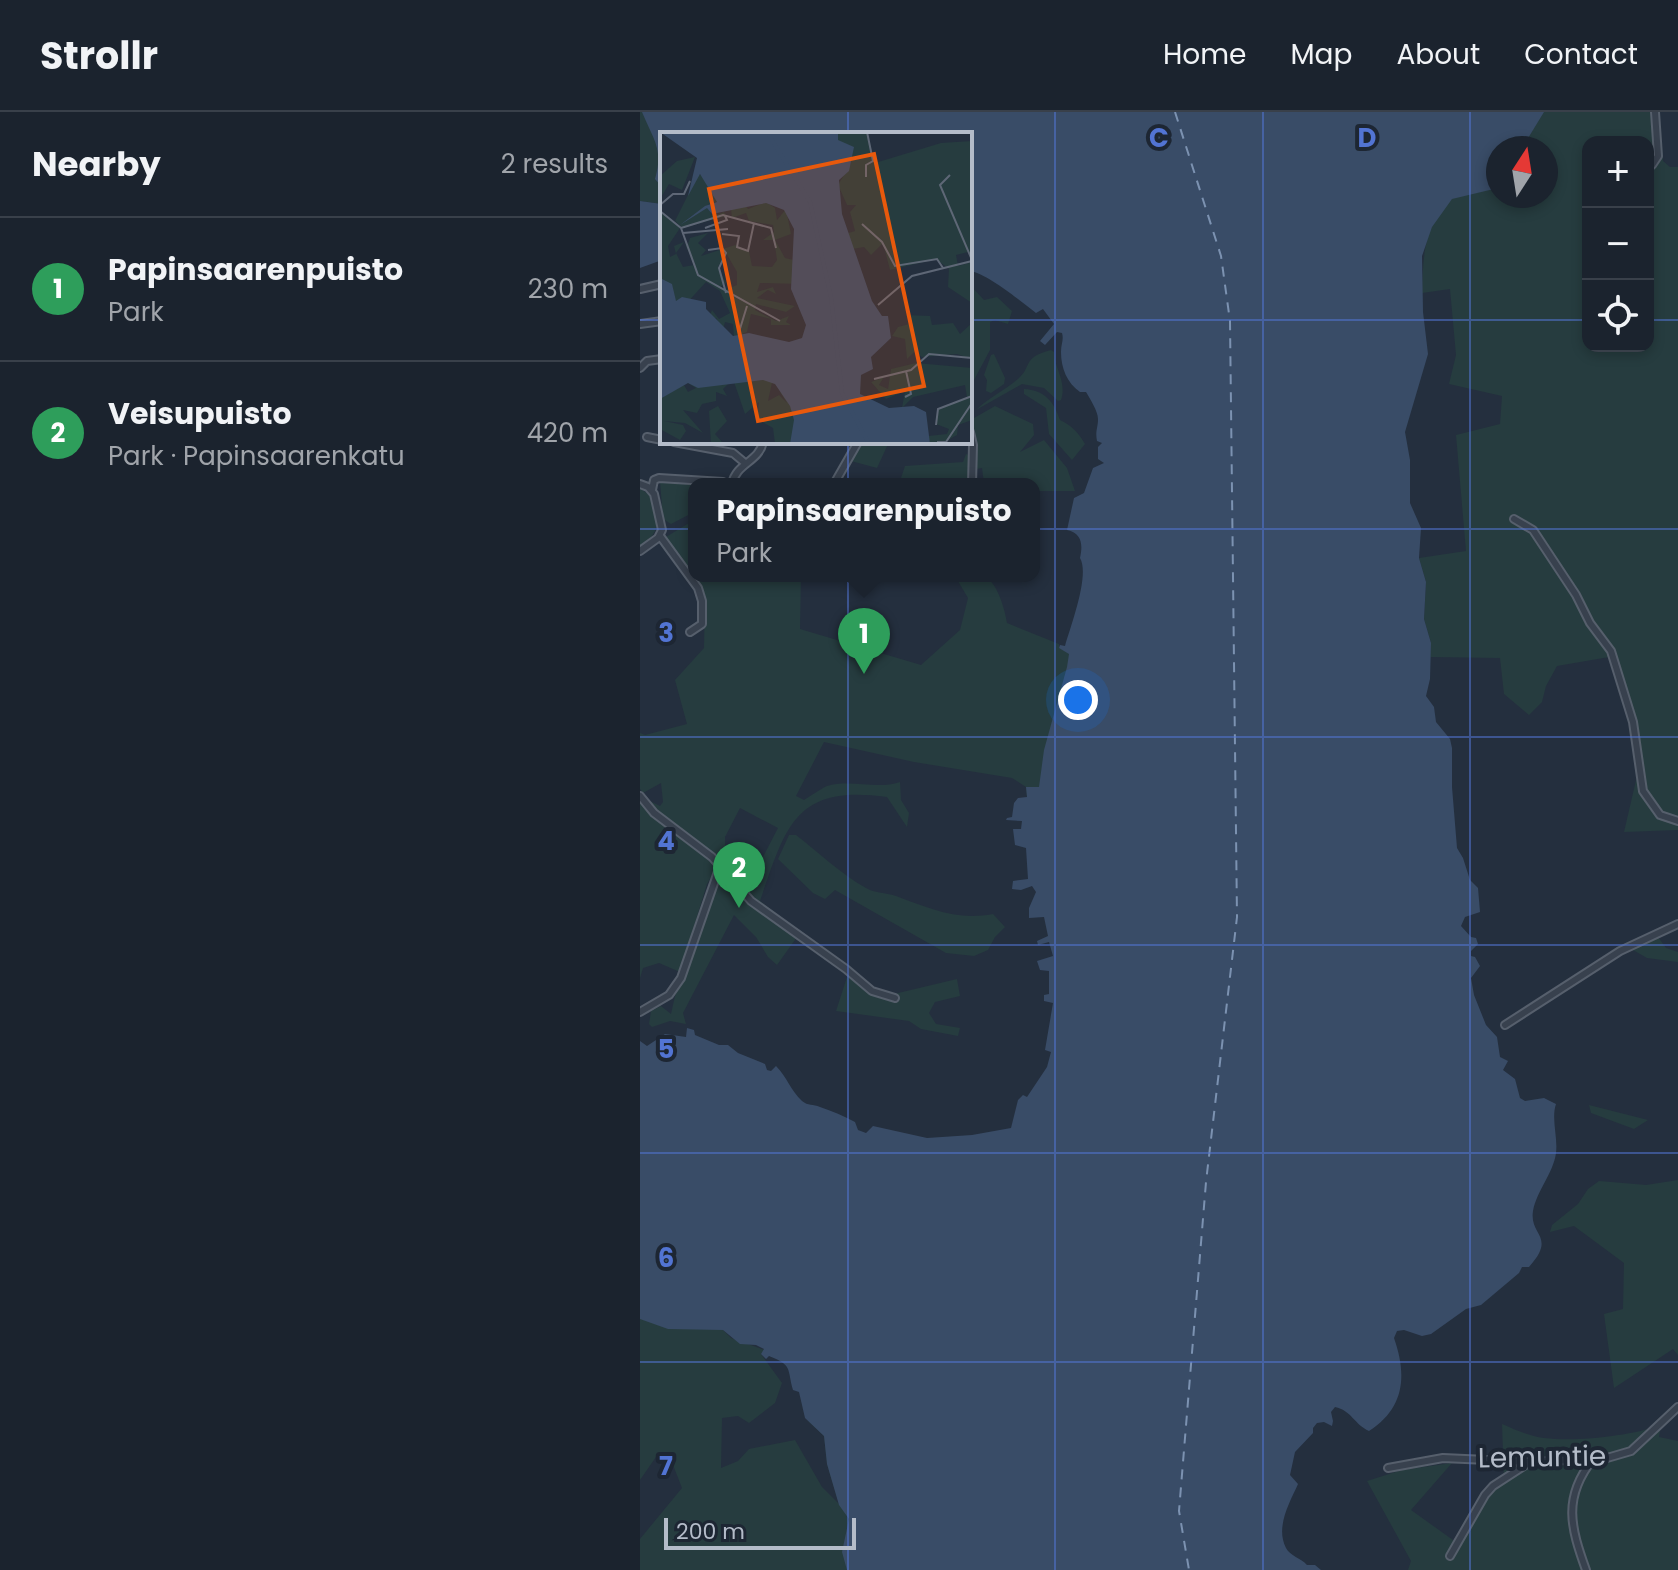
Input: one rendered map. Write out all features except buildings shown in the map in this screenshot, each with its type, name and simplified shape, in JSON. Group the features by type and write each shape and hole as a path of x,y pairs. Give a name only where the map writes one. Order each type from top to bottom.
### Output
{"street":[{"path":"1654,162 1658,156 1655,112"},
{"path":"640,289 660,284"},
{"path":"640,324 660,321"},
{"path":"640,368 647,361 660,359"},
{"path":"647,437 660,440"},
{"path":"972,441 972,478"},
{"path":"685,444 733,453 745,463"},
{"path":"733,478 745,463 760,453 762,444"},
{"path":"837,478 857,444"},
{"path":"688,480 659,478 654,480 652,490 661,533 688,575"},
{"path":"640,484 652,490"},
{"path":"1514,519 1533,530 1569,583 1590,623 1611,651 1633,722 1643,791 1660,815 1678,821"},
{"path":"640,551 661,533"},
{"path":"690,632 702,624 701,595 693,582"},
{"path":"640,796 654,813 720,866 751,901 872,991 895,998"},
{"path":"640,1012 669,995 681,978 720,866"},
{"path":"1505,1025 1620,951 1678,924"},
{"name":"Lemuntie","path":"1388,1468 1443,1458 1530,1462 1593,1459 1631,1451 1678,1407"},
{"path":"1586,1570 1570,1510 1576,1489 1593,1459"},
{"path":"1450,1556 1485,1495 1493,1486 1530,1462"}],"green space":[{"path":"640,112 695,112 665,132 660,132 660,204 640,201"},
{"path":"1538,112 1659,112 1663,161 1670,167 1678,167 1678,830 1624,832 1640,763 1615,656 1557,666 1546,686 1542,702 1529,715 1504,694 1500,658 1430,657 1431,643 1424,619 1426,582 1419,558 1466,551 1456,435 1500,424 1502,396 1449,384 1456,355 1450,289 1422,293 1426,243 1435,219 1452,199 1486,184 1486,208 1558,208 1558,136 1527,136"},
{"path":"972,287 984,300 997,297 1012,311 1008,324 995,320 990,322 990,350 974,380"},
{"path":"1051,350 1062,382 1061,400 1058,401 1044,388 1022,384 976,410 1018,379 1031,359"},
{"path":"994,354 1005,378 1004,384 991,393 986,391 984,375"},
{"path":"1024,389 1048,398 1060,420 1071,427 1085,444 1072,460 1049,434 1046,408 1024,394"},
{"path":"995,406 1033,424 1034,435 1020,452 1044,440 1067,468 1075,491 1040,491 1040,478 983,478 982,468 976,469 975,478 974,418"},
{"path":"863,444 888,444 877,468 851,461"},
{"path":"966,454 971,456 968,478 901,478 905,466 963,462"},
{"path":"660,481 688,482 688,515 671,524 663,519"},
{"path":"640,488 652,497 656,525 652,536 640,547"},
{"path":"688,524 688,570 666,537"},
{"path":"696,582 801,582 800,629 921,665 960,630 968,598 959,582 991,582 1002,603 1007,623 1076,654 1061,793 1027,798 1026,787 1012,778 914,762 824,742 796,796 804,800 824,787 836,784 882,785 900,782 901,800 909,813 907,827 887,797 832,797 813,804 787,832 760,901 876,990 894,994 957,979 960,996 935,1002 929,1013 936,1024 960,1028 958,1036 921,1029 909,1021 836,1011 848,974 797,937 777,965 734,915 683,1013 686,1024 670,1021 652,1027 649,1024 651,1011 661,1006 671,1014 720,873 728,878 742,897 778,828 740,808 725,837 725,851 718,856 666,818 648,800 660,806 663,802 661,783 643,793 640,789 640,733 645,735 687,724 675,680 704,648 705,595"},
{"path":"640,802 650,814 713,862 716,868 707,884 680,972 659,963 643,968 640,978"},
{"path":"789,835 796,835 870,890 955,915 993,914 1005,927 988,950 974,956 946,953 835,890 825,899 813,893 778,859"},
{"path":"1658,937 1666,948 1678,952 1678,962 1647,958 1633,950"},
{"path":"1589,1105 1648,1120 1634,1129 1591,1113"},
{"path":"1678,1180 1678,1355 1673,1349 1614,1388 1604,1314 1623,1309 1624,1263 1574,1226 1550,1232 1552,1225 1578,1204 1588,1189 1599,1181 1646,1185"},
{"path":"640,1306 723,1330 731,1338 765,1350 761,1354 782,1383 775,1403 749,1423 738,1416 722,1418 721,1468 738,1461 749,1449 795,1440 822,1487 839,1504 827,1464 824,1436 808,1421 836,1429 857,1570 640,1570 640,1539 682,1488 668,1452 658,1454 640,1480"},
{"path":"1502,1424 1538,1437 1557,1439 1619,1435 1661,1425 1659,1437 1678,1441 1678,1570 1408,1570 1411,1561 1367,1481 1402,1470 1452,1463 1411,1510 1460,1545 1490,1495 1504,1482"}],"water":[{"path":"642,112 1544,112 1529,136 1486,136 1486,191 1452,199 1432,227 1422,256 1423,312 1428,354 1405,432 1410,460 1410,503 1421,528 1419,558 1426,582 1424,619 1431,643 1426,696 1434,707 1436,722 1450,739 1457,848 1470,880 1478,888 1480,912 1465,917 1461,926 1476,938 1478,944 1471,951 1471,956 1480,966 1471,978 1474,995 1486,1025 1497,1037 1500,1057 1508,1061 1503,1070 1515,1079 1520,1098 1525,1101 1544,1098 1556,1104 1556,1153 1533,1211 1542,1242 1537,1257 1529,1267 1522,1267 1481,1305 1466,1309 1431,1334 1422,1336 1397,1331 1394,1338 1401,1365 1400,1390 1390,1412 1369,1431 1345,1411 1335,1407 1331,1412 1332,1426 1317,1423 1313,1433 1295,1452 1290,1475 1298,1484 1285,1515 1283,1540 1290,1553 1321,1570 847,1570 842,1552 849,1519 839,1505 827,1464 824,1436 805,1418 799,1392 793,1390 786,1365 769,1356 766,1359 761,1354 764,1349 740,1344 723,1330 668,1329 640,1319 640,1041 647,1046 665,1034 686,1037 687,1028 694,1030 695,1035 719,1045 728,1045 738,1053 765,1064 767,1070 771,1071 776,1066 802,1101 855,1122 858,1130 866,1133 873,1126 927,1138 1011,1128 1018,1100 1023,1095 1027,1097 1047,1067 1051,1052 1045,1050 1053,1003 1044,1001 1044,995 1049,994 1049,971 1040,970 1037,961 1053,956 1049,942 1038,945 1037,941 1048,936 1044,917 1029,918 1029,908 1036,892 1032,886 1012,889 1013,881 1028,879 1026,848 1015,845 1013,829 1021,829 1022,821 1006,820 1012,817 1018,798 1027,797 1026,787 1039,787 1044,750 1069,654 1059,648 1060,645 1065,646 1083,576 1080,540 1067,530 1074,498 1084,493 1093,468 1104,463 1098,459 1098,447 1102,443 1097,441 1095,409 1086,392 1080,392 1068,380 1062,364 1062,333 1057,332 1045,345 1040,341 1054,324 1043,309 1036,313 994,282 972,272 972,132 660,132 660,185 655,179 658,152"},
{"path":"640,201 660,204 660,261 640,268"}],"ferry route":[{"path":"1175,112 1221,256 1230,321 1237,917 1206,1182 1179,1511 1189,1570"}],"place":[{"name":"Papinsaarenpuisto","path":"864,674"},
{"name":"Veisupuisto","path":"739,908"}]}
